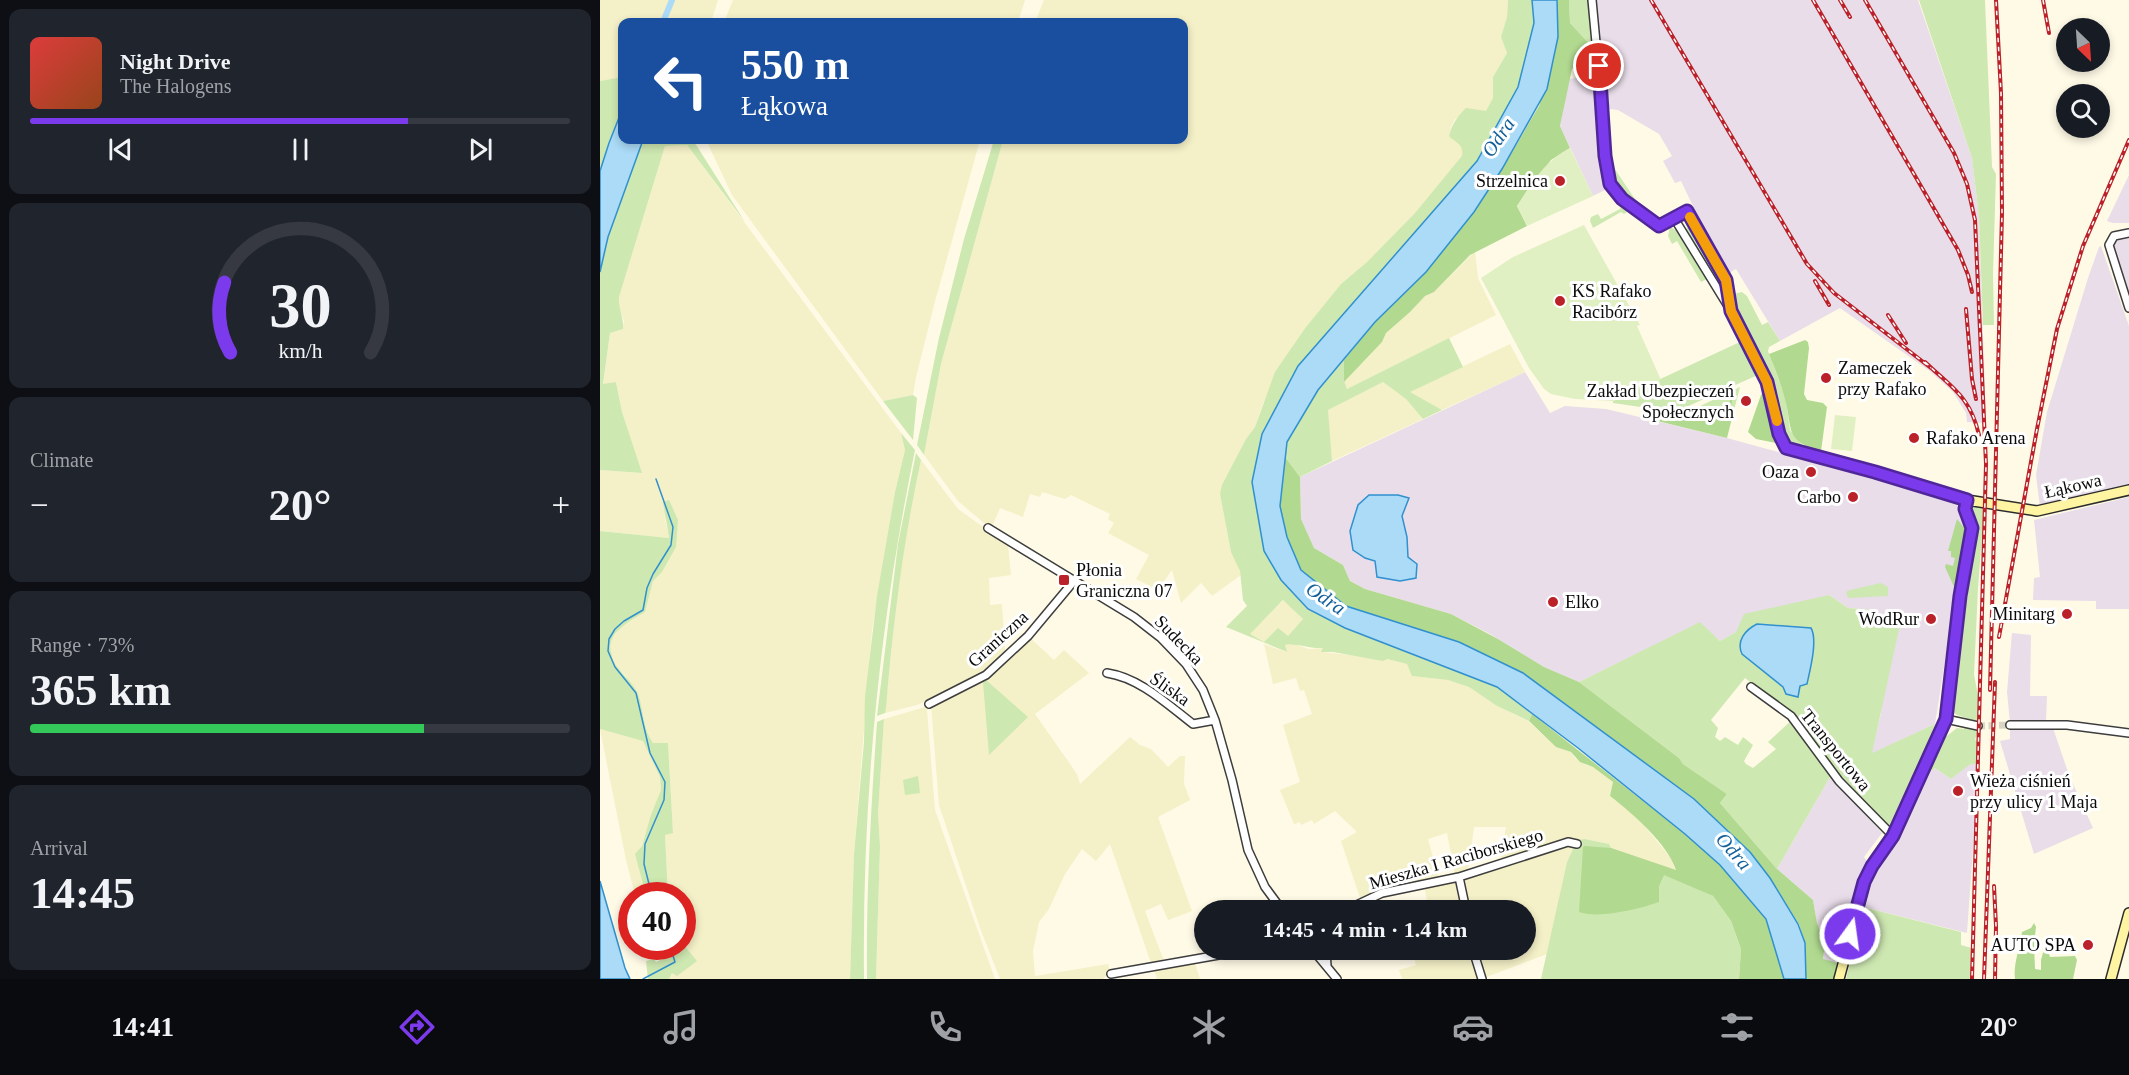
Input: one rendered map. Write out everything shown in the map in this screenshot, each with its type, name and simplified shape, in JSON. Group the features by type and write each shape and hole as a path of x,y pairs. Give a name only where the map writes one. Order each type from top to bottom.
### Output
{"street":[{"name":"Łąkowa","path":"1592,0 1605,156 1610,184 1622,199 1659,226 1687,211 1726,280 1731,311"},
{"name":"Łąkowa","path":"1674,218 1731,311 1767,382 1779,434 1786,448 1967,500 2037,511 2129,490"},
{"path":"2129,233 2115,236 2109,244 2129,308"},
{"path":"1717,291 1726,280"},
{"path":"1717,291 1728,291"},
{"path":"1839,979 1864,882 1893,836 1946,719 1960,596 1972,528 1965,509 1967,500"},
{"name":"Sudecka","path":"988,528 1134,617 1161,638 1186,664 1203,690 1215,720 1248,850 1265,887 1275,900"},
{"name":"Graniczna","path":"928,704 986,675 1028,636 1074,581"},
{"name":"Śliska","path":"1107,674 1122,676 1139,685 1193,724 1215,720"},
{"name":"Transportowa","path":"1751,687 1791,716 1839,781 1893,836"},
{"path":"1946,719 1978,726"},
{"path":"2010,725 2076,726 2129,733"},
{"name":"Mieszka I Raciborskiego","path":"1367,900 1382,893 1459,877 1568,842 1577,844"},
{"path":"1459,877 1464,900"},
{"path":"2111,979 2129,915"},
{"path":"1111,974 1194,959"},
{"path":"1322,960 1337,979"},
{"path":"1327,960 1327,966"},
{"path":"1476,960 1482,979"}],"shaded area":[{"path":"600,0 718,0 712,18 618,18 618,78 600,81"},
{"path":"733,0 1025,0 1019,18 726,18"},
{"path":"1044,0 1508,0 1507,17 1501,37 1507,53 1493,77 1493,98 1487,111 1455,119 1451,127 1449,136 1460,143 1463,156 1415,213 1367,262 1341,284 1306,327 1263,403 1255,427 1246,439 1220,494 1231,552 1237,561 1241,575 1212,596 1201,583 1181,603 1172,570 1158,590 1136,579 1149,555 1108,533 1114,523 1108,519 1110,514 1071,495 1065,499 1042,492 1040,497 1030,494 1023,517 1000,508 991,529 958,501 924,455 941,364 1002,144 1188,144 1188,18 1037,18"},
{"path":"1596,0 1918,0 1972,158 1979,217 1986,423 1967,422 1966,413 1953,392 1931,372 1840,308 1780,341 1736,269 1729,273 1681,181 1675,183 1663,161 1672,156 1659,134 1618,110 1609,109"},
{"path":"1597,75 1603,179 1607,189 1593,196 1560,126 1569,79"},
{"path":"708,144 979,144 934,305 913,395 883,401 732,195"},
{"path":"687,145 901,433 905,450 895,492 872,630 854,854 850,979 669,979 672,973 696,961 696,882 667,882 665,834 673,833 668,744 653,743 647,735 642,715 626,676 616,667 610,651 611,640 621,627 645,612 653,581 662,572 676,547 664,515 669,538 600,531 600,470 641,473 622,412 616,382 603,385 610,333 623,329 624,321 618,305 619,297 665,146"},
{"path":"2129,175 2129,223 2107,221"},
{"path":"2129,236 2129,303 2117,271 2112,241"},
{"path":"2101,246 2129,326 2129,487 2040,507 2036,475 2047,412 2088,278"},
{"path":"1475,251 1478,278 1496,315 1347,389 1344,382 1382,342 1386,333 1425,296 1434,292"},
{"path":"1510,344 1525,372 1442,410 1409,392"},
{"path":"1525,372 1550,413 1565,406 1606,409 1727,438 1956,501 1966,528 1935,724 1871,754 1881,713 1888,619 1876,619 1877,610 1848,608 1829,595 1736,632 1720,641 1700,623 1579,682 1544,667 1490,634 1451,614 1365,589 1350,581 1343,565 1314,548 1301,519 1300,477"},
{"path":"1383,382 1406,399 1423,419 1332,461 1327,410"},
{"path":"921,460 958,509 1008,545 1011,575 989,578 990,605 1002,604 1005,651 1004,656 985,673 965,684 917,705 885,713 898,586 907,524"},
{"path":"2129,497 2129,609 2096,609 2096,601 2033,600 2034,578 2040,577 2034,520"},
{"path":"1284,600 1303,619 1288,636 1264,642 1249,634"},
{"path":"2012,633 2031,635 2030,696 2047,696 2046,721 2010,722 2007,692"},
{"path":"1029,637 1054,660 1064,650 1089,673 1035,714 1077,774 1080,784 1130,737 1140,745 1151,749 1168,767 1180,756 1185,756 1184,784 1190,800 1158,817 1192,911 1168,920 1161,904 1145,911 1164,961 1151,963 1110,844 1096,861 1082,849 1065,874 1049,909 1039,922 1033,951 1035,976 1108,964 1110,972 1103,979 1000,979 980,928 939,805 931,705 986,680"},
{"path":"1264,644 1286,652 1285,645 1295,644 1309,649 1324,648 1322,652 1386,659 1407,664 1413,676 1448,680 1469,687 1497,706 1528,721 1556,747 1571,752 1575,758 1593,767 1613,782 1610,796 1638,818 1670,857 1676,871 1611,848 1609,844 1585,839 1500,862 1506,827 1474,827 1468,872 1455,875 1447,833 1428,839 1439,879 1361,900 1341,841 1357,832 1335,811 1314,824 1312,820 1301,825 1300,822 1294,824 1280,790 1300,782 1283,725 1312,714 1304,690 1300,691 1296,678 1273,684"},
{"path":"931,705 927,710 935,810 995,979 876,979 880,846 878,814 884,719"},
{"path":"2010,728 2053,728 2069,775 2093,828 2034,854 2000,741 2010,739"},
{"path":"600,729 643,741 660,777 661,790 641,847 636,854 643,882 632,882"},
{"path":"1979,763 1967,933 1863,907 1870,879 1898,838 1928,769 1932,771 1935,768 1951,779 1968,765"},
{"path":"1830,777 1882,833 1864,857 1869,864 1857,891 1838,963 1823,960 1825,944 1817,923 1813,900 1777,869"},
{"path":"1570,844 1573,849 1567,862 1547,954 1536,958 1536,900 1427,900 1424,886"},
{"path":"1415,960 1531,960 1481,979 1402,979 1399,970 1416,965"},
{"path":"1194,961 1200,979 1157,979 1154,969"}],"green space":[{"path":"1508,0 1532,0 1534,23 1518,87 1477,161 1414,236 1298,366 1262,434 1281,580 1308,609 1345,628 1497,687 1532,714 1529,721 1497,706 1469,687 1448,680 1412,676 1407,664 1387,659 1383,661 1321,652 1323,648 1294,645 1285,645 1287,652 1226,627 1247,606 1243,600 1240,571 1231,552 1220,494 1222,485 1246,439 1255,427 1275,372 1306,327 1341,284 1367,262 1415,213 1462,156 1461,147 1449,136 1450,132 1455,121 1466,108 1486,111 1493,98 1493,77 1507,53 1501,37 1507,17","holes":["1283,600 1303,619 1288,636 1278,628 1264,642 1250,634"]},
{"path":"1557,0 1569,0 1570,23 1594,49 1594,63 1576,65 1572,69 1560,126 1570,148 1551,160 1517,206 1527,226 1470,255 1434,292 1425,296 1386,333 1382,342 1344,382 1344,360 1375,322 1426,272 1474,212 1539,106 1558,37"},
{"path":"1569,0 1589,0 1594,49 1570,23"},
{"path":"1919,0 1985,0 1992,167 1996,174 1994,325 1983,325 1979,217 1972,158"},
{"path":"618,78 618,119 600,172 600,81"},
{"path":"642,144 696,144 745,222 687,145 665,146 619,297 623,329 610,333 603,384 616,382 622,412 642,473 600,470 600,272 608,237"},
{"path":"993,144 1002,144 941,364 924,455 917,445 939,338 964,239"},
{"name":"Strzelnica","path":"1570,148 1593,196 1527,226 1517,206 1546,166"},
{"path":"1612,165 1639,205 1637,208 1615,186 1609,166"},
{"path":"1621,205 1626,207 1627,212 1624,214 1621,212 1593,228 1591,217 1598,214 1601,219 1620,209"},
{"name":"KS Rafako Racibórz","path":"1584,225 1640,325 1637,326 1661,380 1613,401 1575,399 1551,394 1544,389 1529,368 1481,278 1513,257"},
{"path":"1693,225 1720,272 1711,277 1684,230"},
{"path":"1670,227 1679,232 1707,279 1701,282 1677,241 1672,244 1668,236"},
{"path":"1742,292 1747,296 1762,325 1768,322 1780,341 1769,347 1768,351 1786,400 1790,430 1803,446 1795,446 1788,441 1769,377 1739,321 1733,294"},
{"path":"1449,338 1463,367 1410,392 1442,410 1423,419 1406,399 1383,382 1328,410 1332,461 1300,477 1285,457 1287,442 1318,390 1344,360 1344,381 1347,389"},
{"path":"1805,340 1809,348 1804,394 1807,400 1823,403 1827,407 1821,451 1801,443 1792,433 1783,393 1769,354"},
{"path":"1742,341 1760,374 1675,412 1613,403 1613,401"},
{"path":"1740,387 1733,414 1731,407 1734,394 1724,406 1720,419 1675,418"},
{"path":"1764,391 1767,392 1776,443 1756,439 1748,432"},
{"path":"1734,393 1731,407 1733,414 1727,438 1645,418 1648,414 1686,419 1719,419 1720,410 1727,405"},
{"path":"913,395 917,398 913,440 883,401"},
{"path":"1835,415 1856,417 1852,451 1831,449"},
{"path":"901,433 915,450 892,581 875,713 866,845 864,979 850,979 854,854 864,742 865,697 877,596 895,492 905,450"},
{"path":"916,453 921,460 899,583 886,708 885,713 877,716 898,544"},
{"path":"1285,457 1300,477 1301,519 1314,548 1343,565 1350,581 1365,589 1451,614 1544,667 1579,682 1679,758 1683,764 1727,794 1720,803 1777,869 1813,900 1817,923 1825,944 1823,959 1838,963 1834,979 1806,979 1805,943 1799,924 1770,878 1750,852 1694,799 1523,673 1459,642 1346,606 1301,570 1287,537 1280,506"},
{"path":"669,500 678,520 676,547 662,572 653,581 645,612 620,629 610,648 615,664 638,694 649,737 653,743 668,743 673,833 665,835 667,882 643,882 635,854 642,846 661,790 660,777 643,741 600,729 600,531 669,538 663,502"},
{"path":"1972,505 1984,508 1974,675 1979,700 1979,722 1957,715 1952,711 1977,524"},
{"path":"1957,519 1965,529 1956,591 1945,567 1946,564 1953,566 1955,558 1951,557 1951,551 1948,551"},
{"path":"1881,583 1888,587 1888,596 1848,598 1846,592 1850,590"},
{"path":"1829,595 1848,608 1877,610 1877,619 1888,618 1889,609 1903,611 1872,753 1935,724 1895,828 1890,829 1837,771 1830,777 1777,869 1720,803 1727,794 1683,764 1679,758 1579,682 1700,622 1720,641 1736,632 1744,614","holes":["1745,678 1793,719 1768,742 1776,749 1753,768 1744,761 1753,745 1743,737 1738,745 1725,737 1720,741 1715,737 1718,728 1711,720"]},
{"path":"986,680 1028,717 989,755 983,682"},
{"path":"1532,714 1685,834 1720,865 1766,919 1784,979 1739,979 1741,949 1731,921 1713,896 1664,875 1659,886 1659,902 1608,914 1579,912 1583,847 1585,846 1611,848 1676,870 1657,839 1610,796 1613,782 1593,767 1580,762 1571,752 1556,747 1529,721"},
{"path":"884,719 878,814 880,846 876,979 867,979 868,883 877,722"},
{"path":"1964,726 1979,728 1975,740 1979,741 1979,763 1969,765 1951,779 1935,768 1932,771 1929,769 1943,739 1957,728 1964,729"},
{"path":"918,776 920,793 905,795 903,780"},
{"path":"1585,839 1609,844 1611,848 1676,871 1687,884 1713,896 1731,921 1741,949 1739,979 1541,979 1567,862 1573,849 1569,841"},
{"path":"1863,907 1961,932 1961,945 1972,948 1971,979 1846,979"},
{"path":"2034,923 2036,927 2035,969 2041,970 2044,949 2048,951 2050,957 2075,956 2077,960 2073,979 2015,979 2022,932 2031,928"},
{"path":"655,960 656,962 661,960 697,961 677,976 672,973 669,979 648,979 646,961"}],"water":[{"name":"Odra","path":"1532,0 1557,0 1558,37 1547,89 1502,169 1474,212 1426,272 1375,322 1318,390 1287,442 1280,506 1287,537 1301,570 1346,606 1459,642 1523,673 1694,799 1750,852 1770,878 1798,924 1805,943 1806,979 1784,979 1766,919 1720,865 1578,748 1497,687 1345,628 1308,609 1281,580 1264,551 1252,482 1262,434 1298,366 1477,161 1518,87 1534,23"},
{"path":"618,120 618,144 642,144 608,237 600,272 600,171"},
{"path":"1369,495 1398,495 1409,498 1402,516 1407,537 1408,557 1417,564 1416,578 1400,581 1377,577 1375,561 1353,550 1350,531 1358,505"},
{"path":"1757,624 1811,628 1814,647 1811,663 1807,684 1800,686 1798,697 1786,694 1783,687 1742,654 1740,645 1743,636"},
{"path":"600,881 618,944 618,960 623,960 630,979 600,979"}],"waterway":[{"path":"665,18 672,0"},
{"path":"648,882 644,864 645,844 664,800 665,782 650,753 636,693 615,667 608,651 609,639 615,629 643,610 647,588 653,574 671,545 673,527 656,479"},
{"path":"643,979 675,962 674,960"}],"tunnel":[{"path":"1978,726 2010,725"}],"railway":[{"path":"1651,0 1807,264 1834,293 1931,368"},
{"path":"1813,0 1958,250 1972,292"},
{"path":"1840,0 1850,17"},
{"path":"1865,0 1954,153 1967,184 1975,220 1986,464 1972,979"},
{"path":"1990,690 2002,213 2001,93 1996,0"},
{"path":"2043,0 2049,33"},
{"path":"1999,637 2057,329 2083,246 2129,140"},
{"path":"1815,281 1829,305"},
{"path":"1966,309 1976,399"},
{"path":"1888,315 1906,343"},
{"path":"1925,362 1952,386 1965,402 1971,411 1979,435"},
{"path":"1984,979 1995,682"},
{"path":"1994,886 1995,979"}],"slow traffic":[{"path":"1690,217 1726,280 1731,311 1767,382 1777,421"}],"place":[{"name":"Strzelnica","path":"1560,181"},
{"name":"KS Rafako Racibórz","path":"1560,301"},
{"name":"Zameczek przy Rafako","path":"1826,378"},
{"name":"Zakład Ubezpieczeń Społecznych","path":"1746,401"},
{"name":"Rafako Arena","path":"1914,438"},
{"name":"Oaza","path":"1811,472"},
{"name":"Carbo","path":"1853,497"},
{"name":"Płonia Graniczna 07","path":"1064,580"},
{"name":"Elko","path":"1553,602"},
{"name":"Minitarg","path":"2067,614"},
{"name":"WodRur","path":"1931,619"},
{"name":"Wieża ciśnień przy ulicy 1 Maja","path":"1958,791"},
{"name":"AUTO SPA","path":"2088,945"}],"route":[{"path":"1599,66 1605,156 1610,184 1635,211 1659,226 1687,211 1726,280 1731,311 1767,382 1779,434 1786,448 1967,500 1965,509 1972,528 1960,596 1946,719 1893,836 1864,882 1850,934"}]}
